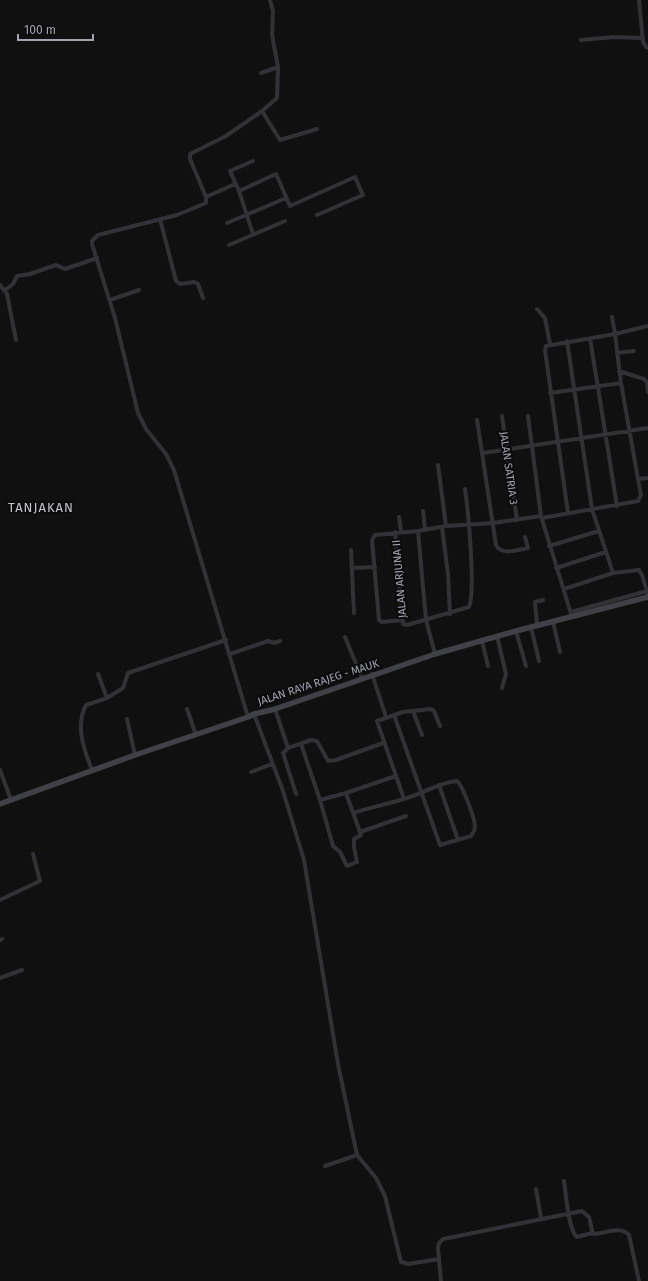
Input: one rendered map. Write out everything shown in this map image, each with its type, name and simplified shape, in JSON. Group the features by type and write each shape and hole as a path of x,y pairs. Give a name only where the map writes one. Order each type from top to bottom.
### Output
{"main road":[{"name":"JALAN RAYA RAJEG - MAUK","path":"0,804 92,770 248,718 254,714 275,709 372,674 497,636 553,622 572,615 648,594"}],"street":[{"path":"248,718 226,640 206,580 174,470 166,454 146,429 138,413 110,300 92,240 98,235 160,219 204,204 206,197 190,159 190,154 220,140 262,111 277,98 278,67 272,35 273,11 270,0"},
{"path":"639,0 644,45 648,48"},
{"path":"581,40 613,37 643,38"},
{"path":"262,73 278,67"},
{"path":"262,111 280,140 317,129"},
{"path":"253,161 230,171 239,191 253,234"},
{"path":"239,191 276,174 290,206 355,177 363,195 317,215"},
{"path":"206,197 235,184"},
{"path":"227,223 286,198"},
{"path":"160,219 176,281 180,284 194,282 198,284 203,298"},
{"path":"229,245 285,220"},
{"path":"5,290 14,284 18,276 30,274 56,265 65,268 97,258"},
{"path":"0,285 5,290 16,340"},
{"path":"110,300 139,290"},
{"path":"537,309 545,318 550,344"},
{"path":"402,620 382,622 380,620 372,540 379,534 568,514 617,506 640,499 612,318"},
{"path":"568,514 544,350 545,347 550,344 615,334 648,326"},
{"path":"590,338 617,506"},
{"path":"568,341 592,509 613,573"},
{"path":"617,354 634,351"},
{"path":"619,371 644,379 647,382 648,392"},
{"path":"550,393 621,383"},
{"name":"JALAN SATRIA 3","path":"502,416 517,520"},
{"path":"528,416 542,517 549,546 572,615"},
{"path":"477,420 496,545 501,551 528,548 525,537"},
{"path":"483,453 557,440 648,428"},
{"path":"438,465 450,614"},
{"path":"638,479 648,478"},
{"path":"426,620 466,609 470,605 471,575 468,525 469,514 465,489"},
{"path":"422,511 425,530"},
{"path":"400,517 401,532"},
{"path":"418,531 426,620 435,654"},
{"path":"549,546 598,531"},
{"name":"JALAN ARJUNA II","path":"396,532 402,620 405,625 426,620"},
{"path":"351,550 354,613"},
{"path":"556,568 606,552"},
{"path":"352,568 375,567"},
{"path":"564,589 613,573 639,570 648,594"},
{"path":"537,626 535,602 543,600"},
{"path":"553,622 560,652"},
{"path":"531,627 539,661"},
{"path":"516,631 526,666"},
{"path":"497,636 506,674 502,688"},
{"path":"345,637 362,678"},
{"path":"92,770 83,744 82,716 86,705 106,698 123,688 128,673 226,640"},
{"path":"230,654 268,641 274,643 280,641"},
{"path":"482,641 488,666"},
{"path":"98,674 106,698"},
{"path":"372,674 386,718"},
{"path":"186,708 196,735"},
{"path":"275,709 288,748"},
{"path":"404,799 383,743 377,721 394,715 433,709 440,726"},
{"path":"413,711 422,735"},
{"path":"254,714 283,791 304,860 338,1064 357,1155 376,1178 383,1191 401,1262 408,1264 440,1258"},
{"path":"353,812 404,799 422,792 439,785 454,782 460,783 474,820 475,829 471,836 440,845 422,792 394,715"},
{"path":"127,719 135,755"},
{"path":"296,794 283,753 288,748 310,740 317,741 326,759 330,762 383,743"},
{"path":"300,744 320,800 333,846 340,852 347,866 358,862 354,847 354,839 360,836 360,832 346,793"},
{"path":"251,772 272,764"},
{"path":"0,770 11,800"},
{"path":"320,800 396,776"},
{"path":"439,785 458,840"},
{"path":"360,832 406,816"},
{"path":"0,900 40,881 41,879 33,854"},
{"path":"0,978 22,970"},
{"path":"325,1166 357,1155"},
{"path":"564,1181 568,1214 575,1236 619,1230 626,1232 631,1241 640,1281"},
{"path":"536,1188 541,1218"},
{"path":"441,1281 439,1243 448,1237 568,1214 576,1211 585,1212 590,1220 592,1233"}],"district":[{"name":"TANJAKAN","path":"41,507"}]}
